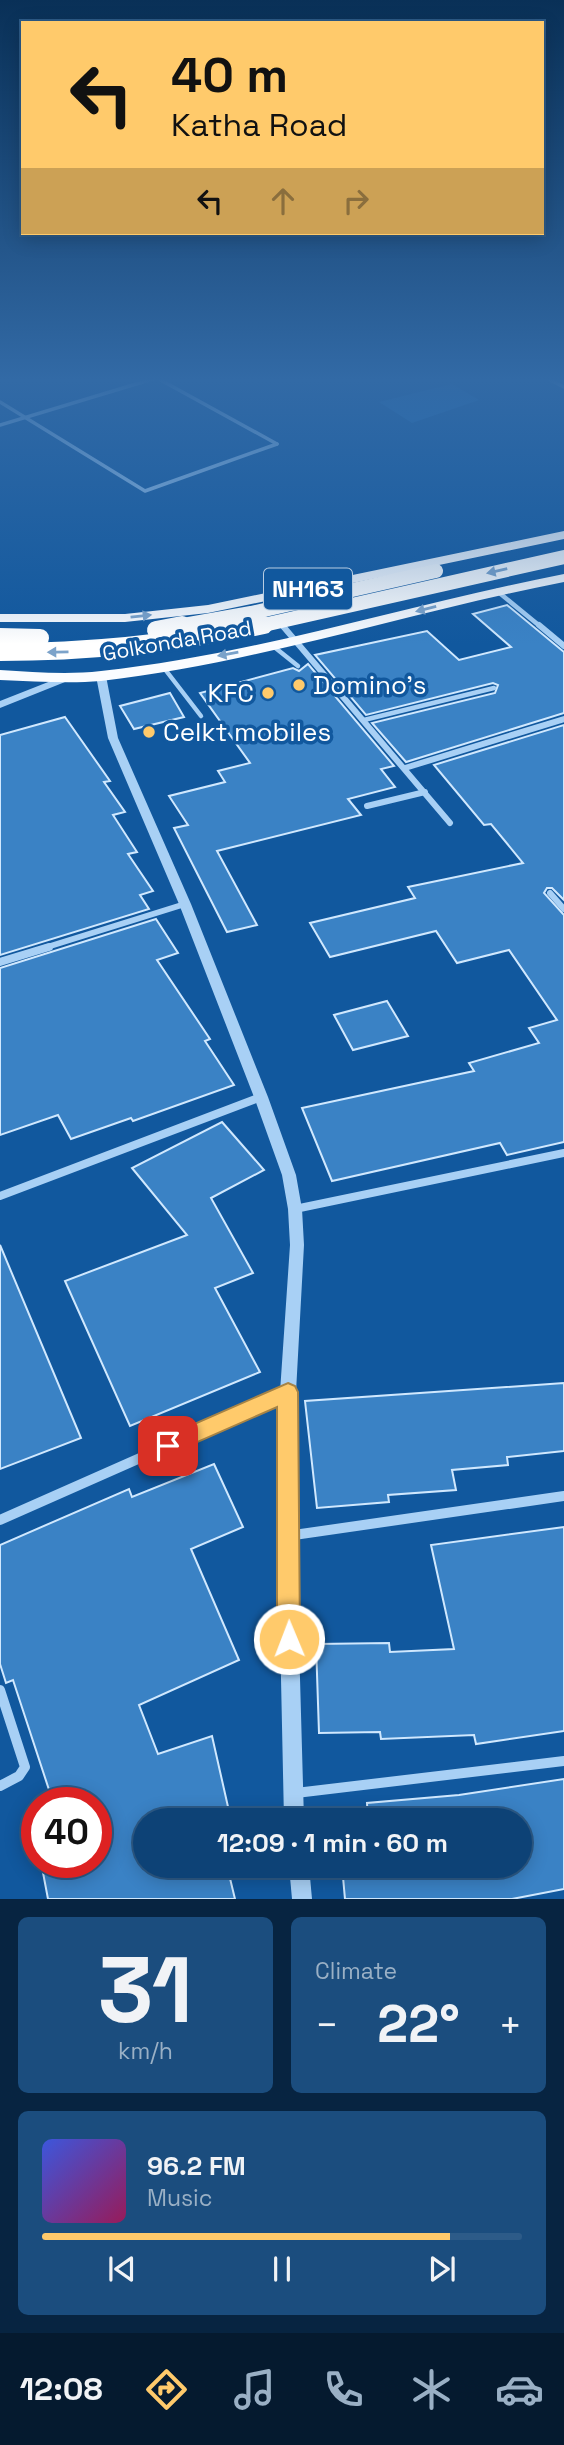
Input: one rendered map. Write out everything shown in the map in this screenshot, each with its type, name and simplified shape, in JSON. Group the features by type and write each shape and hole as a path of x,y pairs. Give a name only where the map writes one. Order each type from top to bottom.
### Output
{"highway":[{"name":"Golkonda Road","path":"0,618 125,618 208,609 564,535"},
{"path":"0,637 83,637 140,633 197,624 564,543"},
{"path":"0,652 85,651 205,638 564,557"},
{"name":"Golkonda Road","path":"0,674 66,678 102,676 162,666 295,642 497,591 564,578"},
{"path":"299,591 334,632"}],"street":[{"path":"497,591 564,646"},
{"path":"262,599 295,642 450,823"},
{"path":"102,676 113,737 185,904 261,1097 289,1175 295,1209 297,1245 288,1392 287,1536 293,1808"},
{"path":"0,705 66,678"},
{"path":"405,768 564,719"},
{"path":"368,806 425,792"},
{"path":"550,893 564,909"},
{"path":"0,962 185,904"},
{"path":"0,1196 261,1097"},
{"path":"295,1209 564,1153"},
{"path":"0,1520 288,1392"},
{"path":"287,1536 564,1496"},
{"path":"0,1690 25,1767 19,1776 0,1786"},
{"path":"292,1793 564,1761"},
{"path":"300,1878 302,1899"}],"lane":[{"path":"106,467 145,491 213,467"},
{"path":"273,646 299,666"},
{"path":"162,666 201,716"},
{"path":"364,720 494,688"}],"building":[{"path":"507,605 564,652 564,713 406,762 372,723 495,693 498,685 493,683 366,715 315,655 427,631 459,660 511,647 473,614"},
{"path":"308,664 394,766 381,769 395,787 348,799 361,815 217,851 257,925 227,932 174,828 188,825 169,796 225,782 218,771 250,763 200,693 293,668 299,671"},
{"path":"170,693 184,717 134,729 120,706"},
{"path":"65,717 110,781 104,782 125,812 113,815 137,852 128,854 153,891 140,895 149,909 0,955 0,735"},
{"path":"564,725 564,900 552,888 547,888 544,893 564,915 564,1142 507,1155 500,1143 332,1181 302,1108 474,1071 469,1063 539,1043 529,1028 557,1020 509,950 457,963 436,931 330,957 310,923 415,898 408,887 523,863 491,824 484,825 434,765"},
{"path":"156,919 178,953 157,960 210,1039 205,1041 234,1085 133,1121 131,1118 71,1139 58,1115 0,1135 0,968"},
{"path":"387,1001 408,1036 353,1050 334,1015"},
{"path":"222,1122 264,1170 211,1198 253,1273 215,1288 260,1372 130,1426 65,1281 187,1235 132,1168"},
{"path":"0,1245 81,1438 0,1469"},
{"path":"564,1383 564,1451 507,1457 508,1465 452,1470 456,1490 388,1495 389,1502 317,1508 305,1401"},
{"path":"214,1464 243,1527 191,1549 239,1660 139,1705 158,1754 212,1736 228,1808 133,1808 133,1878 230,1878 235,1899 48,1899 44,1878 112,1878 112,1787 48,1787 13,1680 6,1683 0,1664 0,1545 129,1489 132,1497"},
{"path":"564,1527 564,1731 476,1744 474,1735 381,1739 380,1732 319,1733 316,1644 389,1643 390,1652 454,1649 431,1545"},
{"path":"564,1779 564,1889 512,1899 345,1899 343,1878 532,1878 532,1808 367,1808 367,1803 459,1795"}],"place":[{"name":"Domino's","path":"299,685"},
{"name":"KFC","path":"268,693"},
{"name":"Celkt mobiles","path":"149,732"}],"route":[{"path":"168,1446 288,1392 289,1639"}]}
